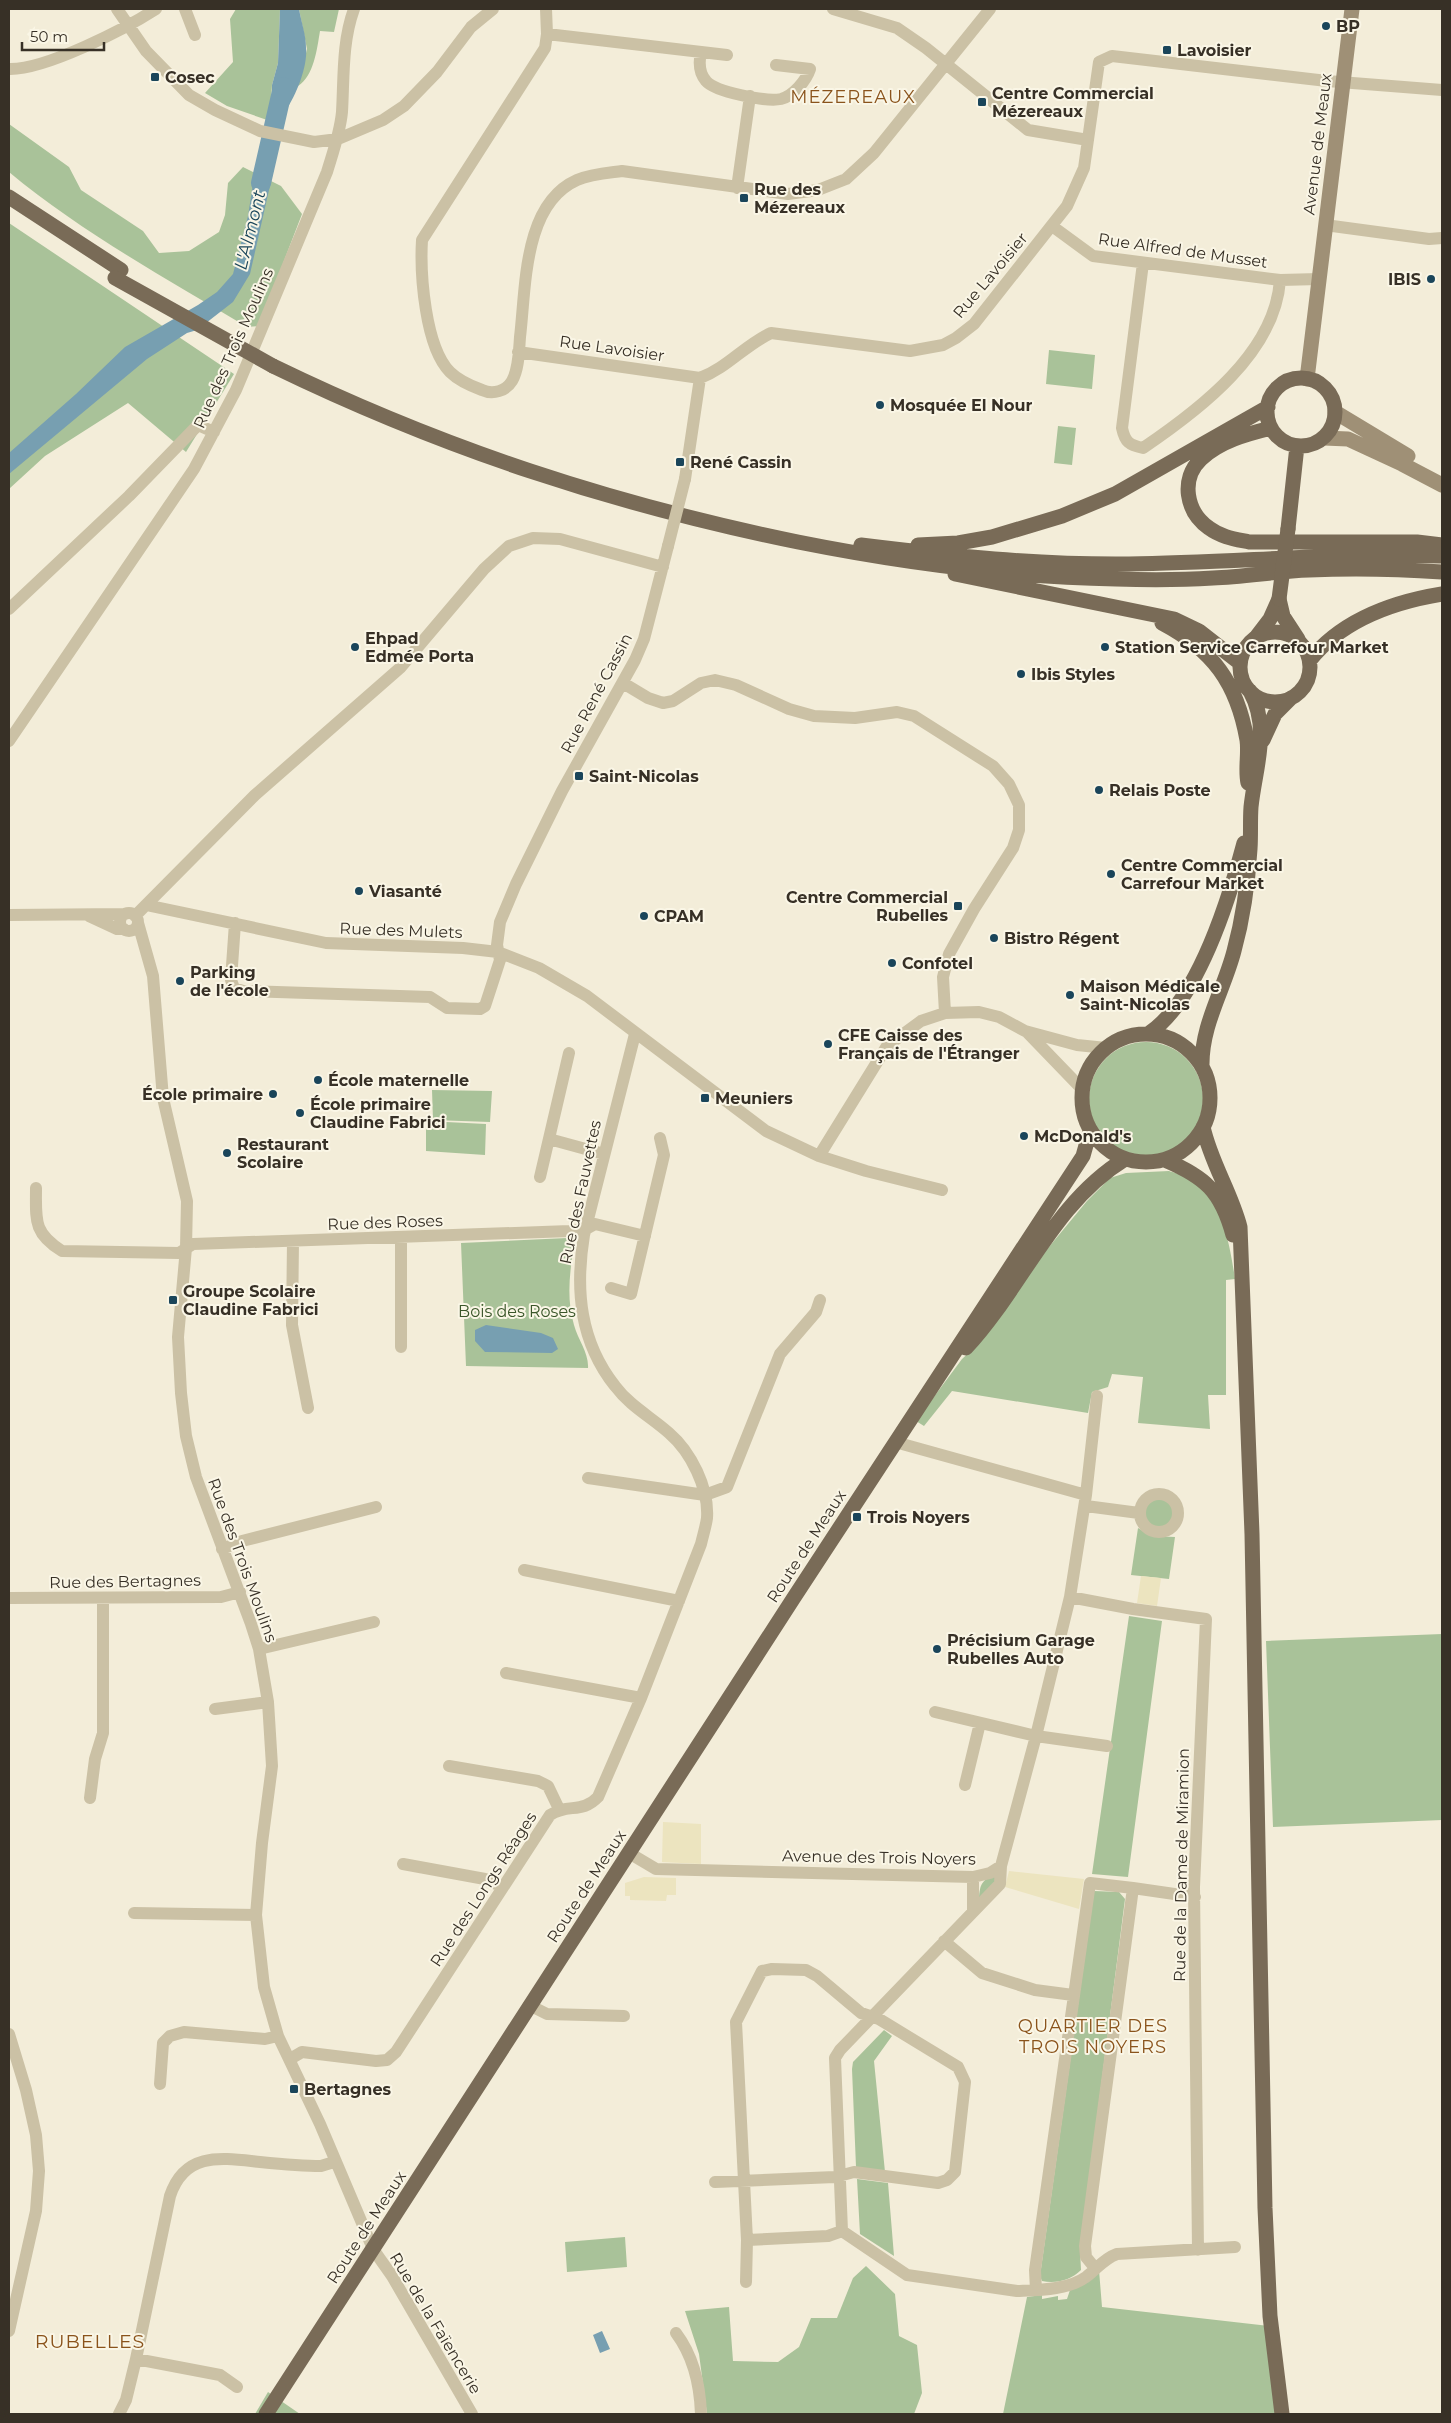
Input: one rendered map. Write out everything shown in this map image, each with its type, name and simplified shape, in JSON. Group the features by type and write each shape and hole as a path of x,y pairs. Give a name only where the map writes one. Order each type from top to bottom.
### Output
{"main road":[{"name":"Avenue de Meaux","path":"1307,379 1352,9"},
{"path":"9,197 118,274"},
{"path":"9,208 118,274 274,362 407,427 491,459 586,489 714,524 912,563 982,581 1157,615 1189,625 1224,648 1240,663"},
{"path":"274,362 397,413 547,468 694,510 850,544 965,558 1126,564 1356,556 1442,556"},
{"path":"1324,438 1332,426 1335,412 1333,400 1327,390 1318,383 1307,379 1286,382 1274,392 1268,407 1271,428 1287,443 1307,446 1324,438 1348,439 1442,485"},
{"path":"850,544 918,545 958,543 992,537 1062,516 1115,494 1268,407"},
{"path":"1335,412 1386,444 1442,475"},
{"path":"1271,428 1225,442 1203,457 1192,470 1188,489 1190,501 1194,513 1210,529 1231,539 1249,542 1417,542 1442,545"},
{"path":"1202,1067 1205,1033 1232,957 1244,901 1250,847 1252,799 1261,744 1260,719 1250,691 1240,673 1240,663 1243,652 1270,619 1279,599 1297,446"},
{"path":"912,563 1045,575 1115,579 1212,578 1309,570 1410,570 1442,572"},
{"path":"1310,660 1324,642 1378,610 1442,594"},
{"path":"1261,744 1275,714 1300,691 1307,682 1310,671 1310,660 1306,649 1283,616 1279,599"},
{"path":"1141,612 1188,638 1212,658 1226,677 1234,693 1247,742 1247,779 1252,799"},
{"path":"1257,636 1278,632 1289,634 1299,640"},
{"path":"1250,691 1269,701 1291,698"},
{"path":"1148,1034 1158,1027 1173,1010 1210,944 1230,893 1250,820"},
{"path":"1148,1034 1161,1036 1180,1043 1191,1052 1202,1067 1210,1095 1209,1112 1203,1127 1185,1149 1165,1160 1147,1162 1125,1159 1106,1149 1090,1131 1082,1107 1082,1089 1089,1068 1106,1048 1128,1036 1148,1034"},
{"path":"1203,1127 1213,1163 1229,1192 1240,1227 1252,1534 1264,2208 1270,2316 1282,2414"},
{"name":"Route de Meaux","path":"266,2414 1083,1156 1090,1131"},
{"name":"Route de Meaux","path":"938,1379 1000,1308 1027,1262 1074,1203 1107,1169 1125,1159"},
{"path":"1165,1160 1200,1177 1218,1198 1230,1226 1242,1273"}],"street":[{"path":"117,9 146,51 189,95 215,110 260,131 286,138 314,142 338,139 383,120 404,106 437,72 470,27 493,9"},
{"path":"9,69 36,64 129,27 156,9"},
{"path":"185,9 196,35"},
{"name":"Rue des Trois Moulins","path":"9,741 194,469 236,390 327,172 338,139 342,114 346,35 354,9"},
{"path":"546,9 548,34 544,48 422,240 421,261 426,314 435,345 449,371 468,384 489,393 504,390 512,381 518,352 532,238 539,220 552,199 576,181 594,175 622,172 788,194 818,190 846,179 874,153 990,9"},
{"path":"833,9 897,28 1028,130 1088,140"},
{"path":"548,34 727,55"},
{"path":"701,52 699,65 706,81 720,91 780,99 794,92 808,76 810,70 776,65"},
{"name":"Rue Lavoisier","path":"518,352 700,378 715,372 760,338 771,333 910,351 943,344 956,338 974,324 1052,226 1067,206 1077,188 1084,168 1099,62 1112,56 1342,82"},
{"path":"1342,82 1442,90"},
{"path":"738,188 750,96"},
{"path":"1325,225 1429,239 1442,238"},
{"name":"Rue Alfred de Musset","path":"1052,226 1093,256 1280,280 1319,281"},
{"path":"1143,263 1122,428 1125,440 1131,446 1143,448 1173,428 1210,398 1238,368 1260,340 1275,310 1280,280"},
{"name":"Rue René Cassin","path":"235,924 231,980 234,988 242,991 430,997 447,1008 480,1009 489,1000 500,960 498,952 500,922 520,876 562,791 623,683 644,640 685,479 700,378"},
{"path":"9,609 14,596 129,496 198,425 214,432"},
{"path":"9,915 71,913 86,916 117,928 130,922 255,795 400,668 484,569 509,546 533,538 560,540 663,567"},
{"path":"623,683 648,698 662,703 673,701 701,684 715,680 736,685 789,709 814,716 855,718 897,712 914,716 993,766 1009,784 1019,805 1019,830 1013,848 974,909 949,954 943,977 945,1013"},
{"name":"Rue des Mulets","path":"146,905 326,943 463,948 498,952 555,976 587,996 766,1131 819,1156 866,1171 942,1190"},
{"name":"Rue des Trois Moulins","path":"130,922 146,954 153,976 163,1098 187,1201 186,1248 178,1337 180,1393 186,1436 196,1477 240,1592 259,1649 268,1702 272,1766 262,1843 256,1915 260,1967 278,2036 290,2059 372,2249"},
{"path":"819,1156 887,1046 921,1021 945,1013 979,1012 999,1017 1025,1030 1077,1045 1106,1048"},
{"path":"1025,1030 1082,1089"},
{"name":"Rue des Fauvettes","path":"635,1034 586,1229 580,1263 579,1289 583,1322 590,1345 604,1371 622,1394 681,1444 696,1470 705,1496"},
{"path":"540,1177 570,1053"},
{"path":"611,1288 631,1294 664,1155 660,1138"},
{"path":"549,1139 604,1154"},
{"name":"Rue des Roses","path":"36,1188 36,1225 46,1241 62,1251 179,1253 193,1244 570,1231 586,1229 595,1224 645,1236"},
{"path":"401,1237 401,1347"},
{"path":"293,1241 292,1326 308,1408"},
{"path":"588,1478 705,1496 727,1487 780,1354 816,1312 820,1300"},
{"path":"842,2231 835,2058 840,2050 1000,1884 1001,1866 1036,1736 1070,1597 1086,1500 1097,1396"},
{"path":"896,1442 1086,1500 1139,1513"},
{"name":"Rue des Longs Réages","path":"290,2059 302,2052 376,2061 387,2060 396,2052 550,1815 559,1809 581,1808 590,1805 598,1797 642,1698 702,1544 707,1517 705,1496"},
{"path":"222,1549 376,1507"},
{"path":"524,1570 679,1601"},
{"name":"Rue des Bertagnes","path":"9,1598 103,1599 221,1596 240,1592"},
{"name":"Rue de la Dame de Miramion","path":"1070,1597 1133,1609 1206,1619 1194,1896 1198,2250"},
{"path":"90,1798 95,1759 103,1733 103,1599"},
{"path":"259,1649 374,1622"},
{"path":"506,1673 642,1698"},
{"path":"214,1709 268,1702"},
{"path":"935,1712 1036,1736 1106,1746"},
{"path":"965,1785 980,1723"},
{"path":"449,1766 538,1781 548,1786 559,1809"},
{"name":"Avenue des Trois Noyers","path":"629,1853 656,1869 808,1871 973,1877 990,1873 1001,1866"},
{"path":"403,1864 485,1878 503,1887"},
{"path":"973,1877 973,1910"},
{"path":"1036,2290 1035,2270 1090,1882 1194,1896"},
{"path":"1095,2268 1086,2257 1085,2246 1133,1888"},
{"path":"134,1913 256,1915"},
{"path":"944,1941 982,1973 1035,1990 1073,1995"},
{"path":"715,2182 743,2179 835,2177 839,2174 854,2172 938,2183 947,2180 954,2172 965,2082 962,2074 958,2067 873,2016 861,2013 817,1976 806,1970 772,1969 762,1971 736,2022 743,2179 747,2240 746,2282"},
{"path":"530,2005 547,2014 624,2016"},
{"path":"160,2084 163,2042 170,2036 184,2032 265,2039 278,2036"},
{"path":"9,2034 26,2090 36,2135 39,2171 36,2211 9,2331"},
{"path":"119,2414 126,2400 136,2359 174,2184 186,2170 200,2162 218,2158 321,2166 334,2162"},
{"path":"842,2231 895,2269 907,2275 1017,2291 1036,2290 1076,2282 1086,2277 1107,2257 1117,2254 1235,2247"},
{"path":"747,2240 828,2236 842,2231"},
{"name":"Rue de la Faïencerie","path":"372,2249 392,2276 472,2414"},
{"path":"676,2333 688,2348 695,2368 701,2414"},
{"path":"136,2359 220,2375 237,2386"}],"green space":[{"path":"236,9 280,9 278,63 272,85 270,121 227,106 205,93 233,62 230,19"},
{"path":"299,9 339,9 334,32 320,31 311,69 308,76 298,86 307,49"},
{"path":"9,124 69,167 81,190 143,231 159,253 189,251 219,232 225,215 228,183 243,167 281,186 302,214 259,326 247,327 125,254 65,215 9,172"},
{"path":"9,223 234,374 186,452 128,403 45,456 9,489"},
{"path":"1049,350 1095,355 1092,389 1046,384"},
{"path":"1058,426 1076,428 1072,465 1054,463"},
{"path":"1146,1042 1168,1046 1187,1058 1199,1077 1203,1099 1199,1121 1187,1140 1168,1152 1146,1156 1124,1152 1105,1140 1093,1121 1089,1099 1093,1077 1105,1058 1124,1046"},
{"path":"432,1090 492,1091 490,1122 433,1120"},
{"path":"426,1121 486,1124 485,1155 426,1151"},
{"path":"1169,1171 1187,1177 1199,1185 1209,1196 1222,1222 1233,1266 1235,1279 1226,1280 1226,1395 1208,1395 1210,1429 1138,1423 1143,1377 1112,1374 1108,1387 1092,1392 1088,1413 952,1391 924,1426 916,1421 962,1359 977,1345 1034,1265 1087,1201 1110,1178 1126,1173"},
{"name":"Bois des Roses","path":"567,1238 574,1244 571,1265 570,1304 576,1331 587,1357 588,1368 466,1366 461,1243"},
{"path":"1159,1499 1165,1500 1173,1508 1173,1520 1165,1528 1159,1529 1153,1528 1145,1520 1144,1514 1145,1508 1153,1500"},
{"path":"1138,1528 1152,1536 1175,1537 1169,1579 1131,1575"},
{"path":"1129,1616 1162,1621 1128,1877 1092,1874"},
{"path":"1442,1634 1442,1820 1273,1827 1266,1641"},
{"path":"996,1875 996,1882 979,1899 983,1883"},
{"path":"1094,1891 1119,1892 1125,1899 1080,2250 1081,2270 1068,2279 1047,2282 1042,2281 1040,2276"},
{"path":"884,2030 892,2036 874,2061 885,2172 856,2167 852,2069 853,2062"},
{"path":"857,2179 888,2183 894,2256 860,2234"},
{"path":"625,2237 627,2267 567,2272 565,2242"},
{"path":"866,2266 895,2294 899,2336 917,2345 922,2393 914,2414 707,2414 699,2354 685,2311 729,2307 733,2361 778,2362 799,2347 811,2318 837,2318 853,2278"},
{"path":"1099,2270 1102,2307 1269,2326 1280,2414 1003,2414 1027,2297 1042,2295 1042,2299 1058,2296 1058,2300 1067,2299 1070,2290"},
{"path":"268,2392 300,2414 255,2414"}],"shaded area":[{"path":"1141,1576 1161,1578 1157,1606 1137,1603"},
{"path":"663,1822 701,1824 701,1864 662,1862"},
{"path":"1009,1871 1084,1879 1079,1909 1005,1887"},
{"path":"644,1877 676,1878 676,1895 667,1895 666,1901 630,1900 630,1896 625,1896 625,1883"}],"water":[{"path":"280,9 299,9 306,48 305,64 300,83 283,114 272,110 272,85 278,63"},
{"path":"273,156 274,168 250,274 233,302 197,330 187,333 147,359 9,474 9,453 76,394 125,347 198,305 217,292 233,274 248,216 253,184 263,157"},
{"path":"486,1325 541,1333 553,1338 558,1349 552,1353 485,1352 475,1341 475,1330"},
{"path":"602,2331 610,2349 600,2353 593,2335"}],"waterway":[{"name":"L'Almont","path":"261,183 283,87"}],"place":[{"name":"BP","path":"1326,26"},
{"name":"Lavoisier","path":"1167,50"},
{"name":"Cosec","path":"155,77"},
{"name":"Centre Commercial Mézereaux","path":"982,102"},
{"name":"Rue des Mézereaux","path":"744,198"},
{"name":"IBIS","path":"1431,279"},
{"name":"Mosquée El Nour","path":"880,405"},
{"name":"René Cassin","path":"680,462"},
{"name":"Ehpad Edmée Porta","path":"355,647"},
{"name":"Station Service Carrefour Market","path":"1105,647"},
{"name":"Ibis Styles","path":"1021,674"},
{"name":"Saint-Nicolas","path":"579,776"},
{"name":"Relais Poste","path":"1099,790"},
{"name":"Centre Commercial Carrefour Market","path":"1111,874"},
{"name":"Viasanté","path":"359,891"},
{"name":"Centre Commercial Rubelles","path":"958,906"},
{"name":"CPAM","path":"644,916"},
{"name":"Bistro Régent","path":"994,938"},
{"name":"Confotel","path":"892,963"},
{"name":"Parking de l'école","path":"180,981"},
{"name":"Maison Médicale Saint-Nicolas","path":"1070,995"},
{"name":"CFE Caisse des Français de l'Étranger","path":"828,1044"},
{"name":"École maternelle","path":"318,1080"},
{"name":"École primaire","path":"273,1094"},
{"name":"Meuniers","path":"705,1098"},
{"name":"École primaire Claudine Fabrici","path":"300,1113"},
{"name":"McDonald's","path":"1024,1136"},
{"name":"Restaurant Scolaire","path":"227,1153"},
{"name":"Groupe Scolaire Claudine Fabrici","path":"173,1300"},
{"name":"Trois Noyers","path":"857,1517"},
{"name":"Précisium Garage Rubelles Auto","path":"937,1649"},
{"name":"Bertagnes","path":"294,2089"}],"district":[{"name":"MÉZEREAUX","path":"853,97"},
{"name":"QUARTIER DES TROIS NOYERS","path":"1093,2036"},
{"name":"RUBELLES","path":"90,2341"}]}
